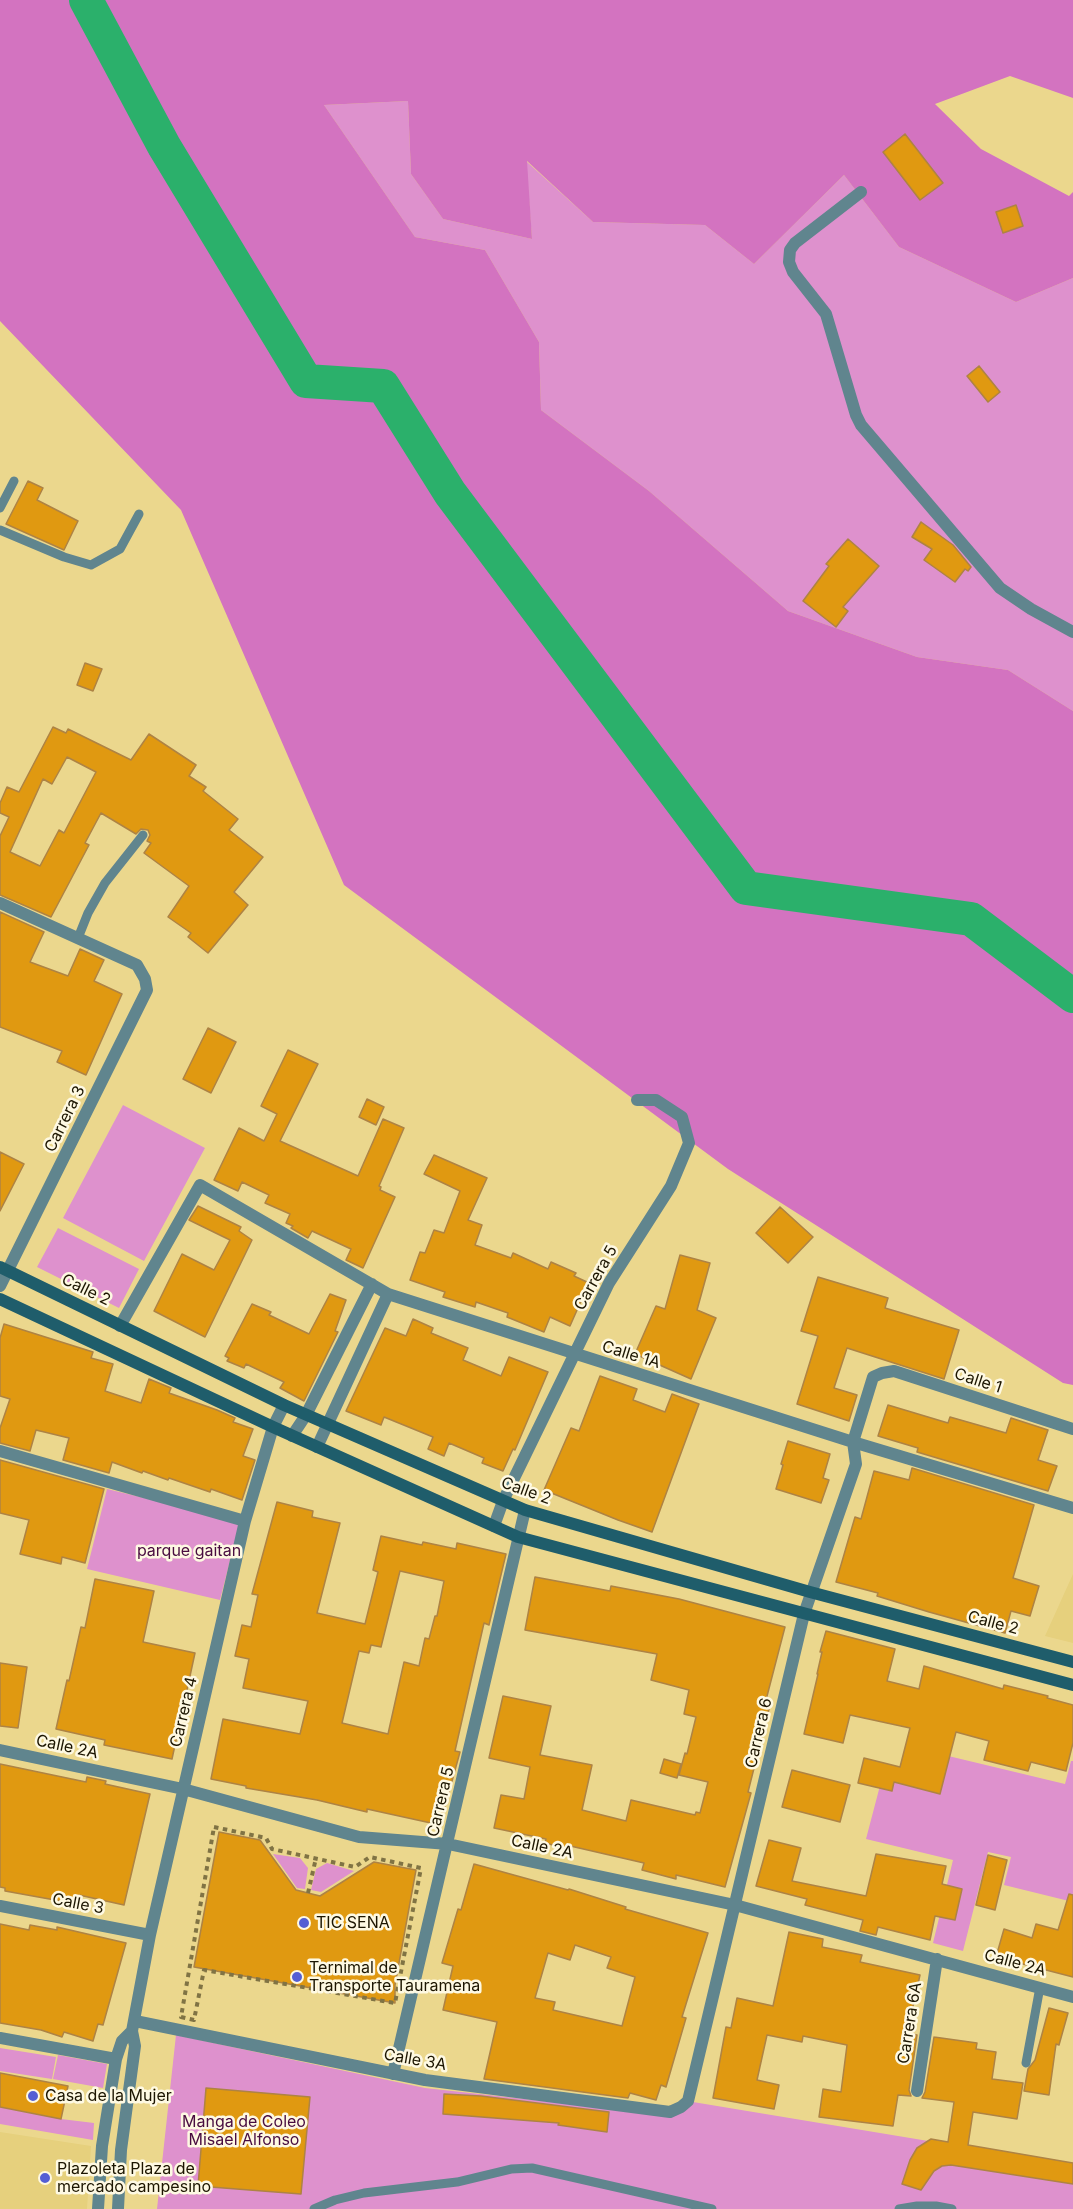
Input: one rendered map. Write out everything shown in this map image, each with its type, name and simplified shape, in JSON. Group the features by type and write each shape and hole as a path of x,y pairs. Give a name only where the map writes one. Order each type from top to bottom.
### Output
{"main road":[{"name":"Calle 2","path":"4,1269 284,1405 525,1510 810,1592 1073,1662"},
{"path":"0,1299 292,1436 518,1537 1073,1685"}],"street":[{"path":"861,192 795,243 790,250 789,262 793,272 826,314 856,415 861,425 1000,588 1031,609 1073,632"},
{"path":"0,903 78,938"},
{"name":"Carrera 3","path":"0,1286 4,1269 147,990 145,979 137,965 78,938"},
{"name":"Carrera 5","path":"494,1526 503,1501 609,1283 671,1186 689,1143 682,1117 656,1100 637,1100"},
{"name":"Calle 1A","path":"120,1326 200,1185 388,1293 853,1442 1073,1508"},
{"path":"292,1436 306,1415 372,1284"},
{"path":"317,1447 388,1293"},
{"name":"Calle 1","path":"873,1377 894,1371 1073,1429"},
{"name":"Carrera 6","path":"688,2101 804,1614 856,1464 853,1442 873,1377"},
{"name":"Carrera 4","path":"118,2209 121,2150 135,2046 134,2026 150,1935 245,1521 273,1427 284,1405"},
{"path":"0,1451 245,1521"},
{"name":"Carrera 5","path":"393,2074 525,1510"},
{"name":"Calle 2A","path":"0,1750 183,1789 359,1837 448,1844 735,1905 1073,1997"},
{"name":"Calle 3","path":"0,1906 150,1935"},
{"name":"Carrera 6A","path":"917,2091 937,1959"},
{"name":"Carrera 4","path":"98,2209 102,2146 116,2059 122,2041 134,2026"},
{"name":"Calle 3A","path":"134,2026 393,2074 670,2112 688,2101"},
{"path":"0,2038 116,2059"}],"lane":[{"path":"0,508 14,481"},
{"path":"0,530 64,557 91,565 120,549 140,514"},
{"path":"78,938 87,913 105,883 143,835"},
{"path":"1026,2063 1040,1987"},
{"path":"314,2209 335,2200 364,2193 457,2182 511,2169 532,2168 712,2209"},
{"path":"899,2209 927,2206 952,2209"}],"path":[{"path":"214,1827 266,1838 272,1849 316,1858 355,1867 370,1857 421,1868 395,2003 204,1970 194,2020 181,2017 214,1827"},
{"path":"308,1893 316,1858"}],"shaded area":[{"path":"0,0 1073,0 1073,98 1010,76 935,104 981,149 1069,196 1073,192 1073,278 1016,302 899,247 844,175 754,264 705,225 593,222 527,161 532,239 443,219 411,174 408,101 324,105 415,237 485,250 539,342 541,410 649,491 788,611 917,657 1008,670 1073,711 1073,1385 1063,1383 728,1169 344,885 181,510 0,321"},
{"path":"84,0 94,0 106,23 100,26"},
{"path":"1073,1574 1073,1643 1045,1636"},
{"name":"Plazoleta Plaza de mercado campesino","path":"0,2132 91,2146 87,2209 0,2209"}],"green space":[{"path":"408,101 411,174 443,219 532,239 526,161 593,222 705,225 754,264 844,175 899,247 1016,302 1073,278 1073,711 1008,670 917,657 788,611 649,491 541,410 539,342 485,250 415,237 324,105"},
{"path":"123,1105 205,1148 144,1261 63,1218"},
{"path":"58,1228 139,1269 119,1308 37,1267"},
{"name":"parque gaitan","path":"107,1489 240,1521 220,1600 87,1569"},
{"path":"940,1754 1065,1784 1071,1761 1073,1761 1073,1902 1004,1885 1011,1857 988,1852 963,1951 933,1943 953,1860 866,1839 882,1778"},
{"path":"273,1854 300,1858 308,1868 305,1889 297,1888"},
{"path":"327,1863 354,1871 321,1892 311,1890 316,1869"},
{"name":"Manga de Coleo Misael Alfonso","path":"176,2035 425,2088 670,2115 693,2102 1073,2165 1073,2209 157,2209"},
{"path":"0,2048 56,2057 52,2079 0,2071"},
{"path":"58,2055 107,2064 103,2088 53,2079"},
{"path":"0,2107 94,2123 93,2140 0,2124"}],"building":[{"path":"905,134 943,183 920,200 883,152"},
{"path":"1016,205 1023,226 1003,233 996,212"},
{"path":"979,366 1000,392 988,402 967,376"},
{"path":"28,481 43,488 37,500 78,521 64,550 6,524"},
{"path":"921,522 953,545 971,567 968,571 965,569 955,582 924,560 932,549 912,537"},
{"path":"848,539 879,566 843,607 848,611 836,627 803,601 829,566 826,564"},
{"path":"85,663 102,669 93,691 77,685"},
{"path":"53,727 66,733 68,729 131,760 149,734 196,765 189,776 206,787 203,791 238,819 229,830 263,857 234,892 248,905 208,953 188,937 191,933 168,917 189,886 144,853 151,843 147,841 150,835 148,830 141,829 136,834 101,813 85,843 89,845 51,917 0,895 0,836 9,817 0,813 0,803 7,787 19,792","holes":["67,757 96,772 64,833 59,830 40,866 10,852 43,779 52,784"]},
{"path":"0,912 44,932 30,962 68,976 80,949 104,960 94,981 122,994 86,1075 57,1062 62,1051 0,1027"},
{"path":"208,1028 236,1042 211,1093 183,1079"},
{"path":"288,1050 318,1064 280,1141 358,1176 383,1119 404,1128 379,1186 380,1190 395,1197 363,1268 346,1260 351,1249 312,1231 308,1238 291,1228 293,1226 286,1223 290,1214 265,1203 269,1195 242,1182 238,1191 214,1180 239,1128 264,1141 277,1114 261,1106"},
{"path":"367,1099 384,1107 376,1125 359,1117"},
{"path":"0,1152 24,1164 0,1211"},
{"path":"434,1155 487,1178 468,1220 482,1225 475,1245 511,1258 513,1253 548,1269 551,1262 576,1273 574,1276 589,1283 570,1326 550,1317 544,1332 507,1317 508,1313 476,1302 475,1307 443,1297 445,1292 410,1280 420,1252 425,1253 434,1230 444,1233 460,1191 424,1174"},
{"path":"198,1206 241,1227 239,1231 252,1240 205,1337 154,1311 182,1254 214,1270 230,1240 189,1220"},
{"path":"780,1207 813,1237 788,1263 756,1233"},
{"path":"680,1255 710,1263 697,1310 716,1318 691,1379 635,1354 656,1306 665,1309"},
{"path":"818,1277 888,1298 885,1308 959,1330 944,1379 847,1348 834,1388 857,1395 849,1421 797,1404 818,1336 801,1331"},
{"path":"330,1294 346,1300 335,1331 338,1332 304,1401 280,1388 284,1382 246,1364 244,1368 227,1361 229,1358 225,1356 252,1304 271,1312 269,1315 309,1334"},
{"path":"413,1319 433,1328 431,1333 468,1348 463,1360 501,1376 509,1357 548,1372 515,1450 513,1449 503,1471 482,1463 484,1458 449,1443 444,1456 428,1449 433,1437 384,1417 381,1425 346,1411 385,1328 406,1336"},
{"path":"4,1324 93,1352 91,1358 113,1364 105,1391 141,1403 149,1379 171,1388 169,1393 217,1410 235,1418 233,1422 253,1429 243,1456 255,1460 242,1500 211,1489 210,1492 169,1478 168,1480 143,1471 142,1473 112,1462 109,1473 63,1460 69,1438 36,1430 30,1451 0,1443 0,1428 10,1399 0,1396 0,1338"},
{"path":"600,1376 637,1389 633,1400 665,1412 672,1394 699,1404 652,1532 544,1490 571,1428 579,1431"},
{"path":"888,1405 948,1423 950,1417 1006,1433 1011,1418 1048,1430 1038,1460 1057,1466 1048,1491 917,1452 918,1448 878,1436"},
{"path":"788,1441 830,1454 823,1478 829,1480 821,1503 776,1489"},
{"path":"0,1460 104,1489 85,1563 62,1557 61,1564 20,1554 29,1520 0,1513"},
{"path":"912,1468 1034,1505 1013,1578 1039,1586 1030,1616 1011,1611 1005,1633 929,1612 877,1596 878,1593 836,1582 855,1517 861,1519 874,1471 909,1480"},
{"path":"277,1502 313,1511 312,1517 340,1523 317,1613 365,1624 378,1572 373,1570 381,1536 422,1545 423,1542 456,1549 457,1543 506,1554 489,1625 484,1623 455,1751 460,1752 440,1825 367,1809 367,1812 317,1800 246,1788 246,1786 211,1779 223,1719 300,1734 308,1701 243,1688 249,1659 235,1656 242,1625 251,1627 258,1595 252,1594","holes":["400,1571 444,1581 437,1616 435,1616 429,1639 425,1638 419,1666 404,1662 388,1734 342,1723 359,1651 369,1653 371,1645 381,1647"]},
{"path":"535,1577 610,1591 611,1586 679,1599 785,1627 766,1700 771,1701 748,1792 751,1793 725,1887 676,1875 676,1879 642,1870 644,1863 566,1845 565,1848 545,1843 546,1839 494,1828 501,1795 524,1799 530,1767 489,1758 503,1696 551,1706 540,1755 592,1765 582,1810 626,1821 631,1800 695,1815 696,1812 700,1813 708,1782 679,1775 696,1717 684,1714 689,1690 651,1680 657,1654 525,1630"},
{"path":"95,1579 154,1591 143,1642 195,1653 172,1759 104,1745 105,1740 56,1729 81,1627 85,1628"},
{"path":"826,1631 895,1649 887,1681 919,1689 924,1666 1003,1689 1004,1685 1048,1696 1047,1698 1073,1705 1073,1743 1066,1771 1031,1762 1028,1771 984,1760 989,1741 956,1732 940,1794 894,1782 892,1791 858,1783 864,1758 900,1767 910,1728 850,1715 843,1743 804,1734"},
{"path":"0,1663 27,1667 18,1728 0,1726"},
{"path":"664,1759 681,1764 677,1778 660,1773"},
{"path":"0,1764 86,1782 87,1777 106,1781 105,1784 150,1794 124,1905 79,1895 77,1904 5,1891 5,1888 0,1887"},
{"path":"792,1770 850,1785 840,1822 782,1807"},
{"name":"TIC SENA","path":"219,1832 260,1840 296,1890 320,1896 374,1862 416,1870 395,1985 395,2003 194,1967"},
{"path":"769,1840 801,1848 792,1881 866,1896 876,1854 946,1866 942,1884 962,1889 955,1920 935,1916 930,1940 878,1927 876,1935 860,1931 863,1920 805,1905 807,1899 756,1886"},
{"path":"988,1855 1007,1860 995,1910 976,1905"},
{"path":"474,1864 569,1889 626,1907 625,1909 708,1933 682,2017 686,2018 666,2087 661,2085 656,2100 630,2093 628,2098 484,2079 497,2022 443,2010 453,1966 442,1963 458,1909 461,1910","holes":["575,1945 611,1957 607,1968 635,1977 622,2026 553,2010 555,2002 535,1998 548,1953 570,1960"]},
{"path":"1069,1894 1073,1895 1073,1977 996,1957 1004,1929 1032,1938 1036,1924 1058,1930"},
{"path":"0,1924 29,1930 30,1925 57,1930 57,1927 126,1943 103,2025 98,2024 93,2041 64,2032 62,2037 41,2030 0,2023"},
{"path":"789,1932 823,1939 822,1947 862,1955 860,1962 920,1975 907,2033 917,2035 909,2090 911,2096 898,2095 893,2126 819,2117 823,2089 841,2092 847,2045 803,2036 802,2042 767,2035 757,2080 779,2085 774,2109 713,2098 726,2027 731,2028 737,1998 773,2006"},
{"path":"1049,2008 1068,2013 1059,2045 1056,2044 1049,2095 1024,2091 1028,2069 1035,2060"},
{"path":"934,2037 977,2043 976,2049 996,2052 992,2079 1023,2083 1017,2119 973,2112 968,2145 1073,2163 1073,2184 951,2165 942,2166 934,2171 921,2190 902,2184 910,2160 917,2148 931,2139 948,2142 954,2102 922,2098"},
{"name":"Casa de la Mujer","path":"0,2073 68,2086 61,2119 0,2107"},
{"path":"206,2088 310,2097 301,2194 198,2186"},
{"path":"444,2094 481,2096 609,2112 607,2132 558,2125 559,2123 443,2114"}],"waterway":[{"path":"86,0 164,146 306,381 383,386 450,493 746,888 971,919 1073,996"}],"place":[{"name":"TIC SENA","path":"304,1923"},
{"name":"Ternimal de Transporte Tauramena","path":"297,1977"},
{"name":"Casa de la Mujer","path":"33,2096"},
{"name":"Plazoleta Plaza de mercado campesino","path":"45,2178"}]}
